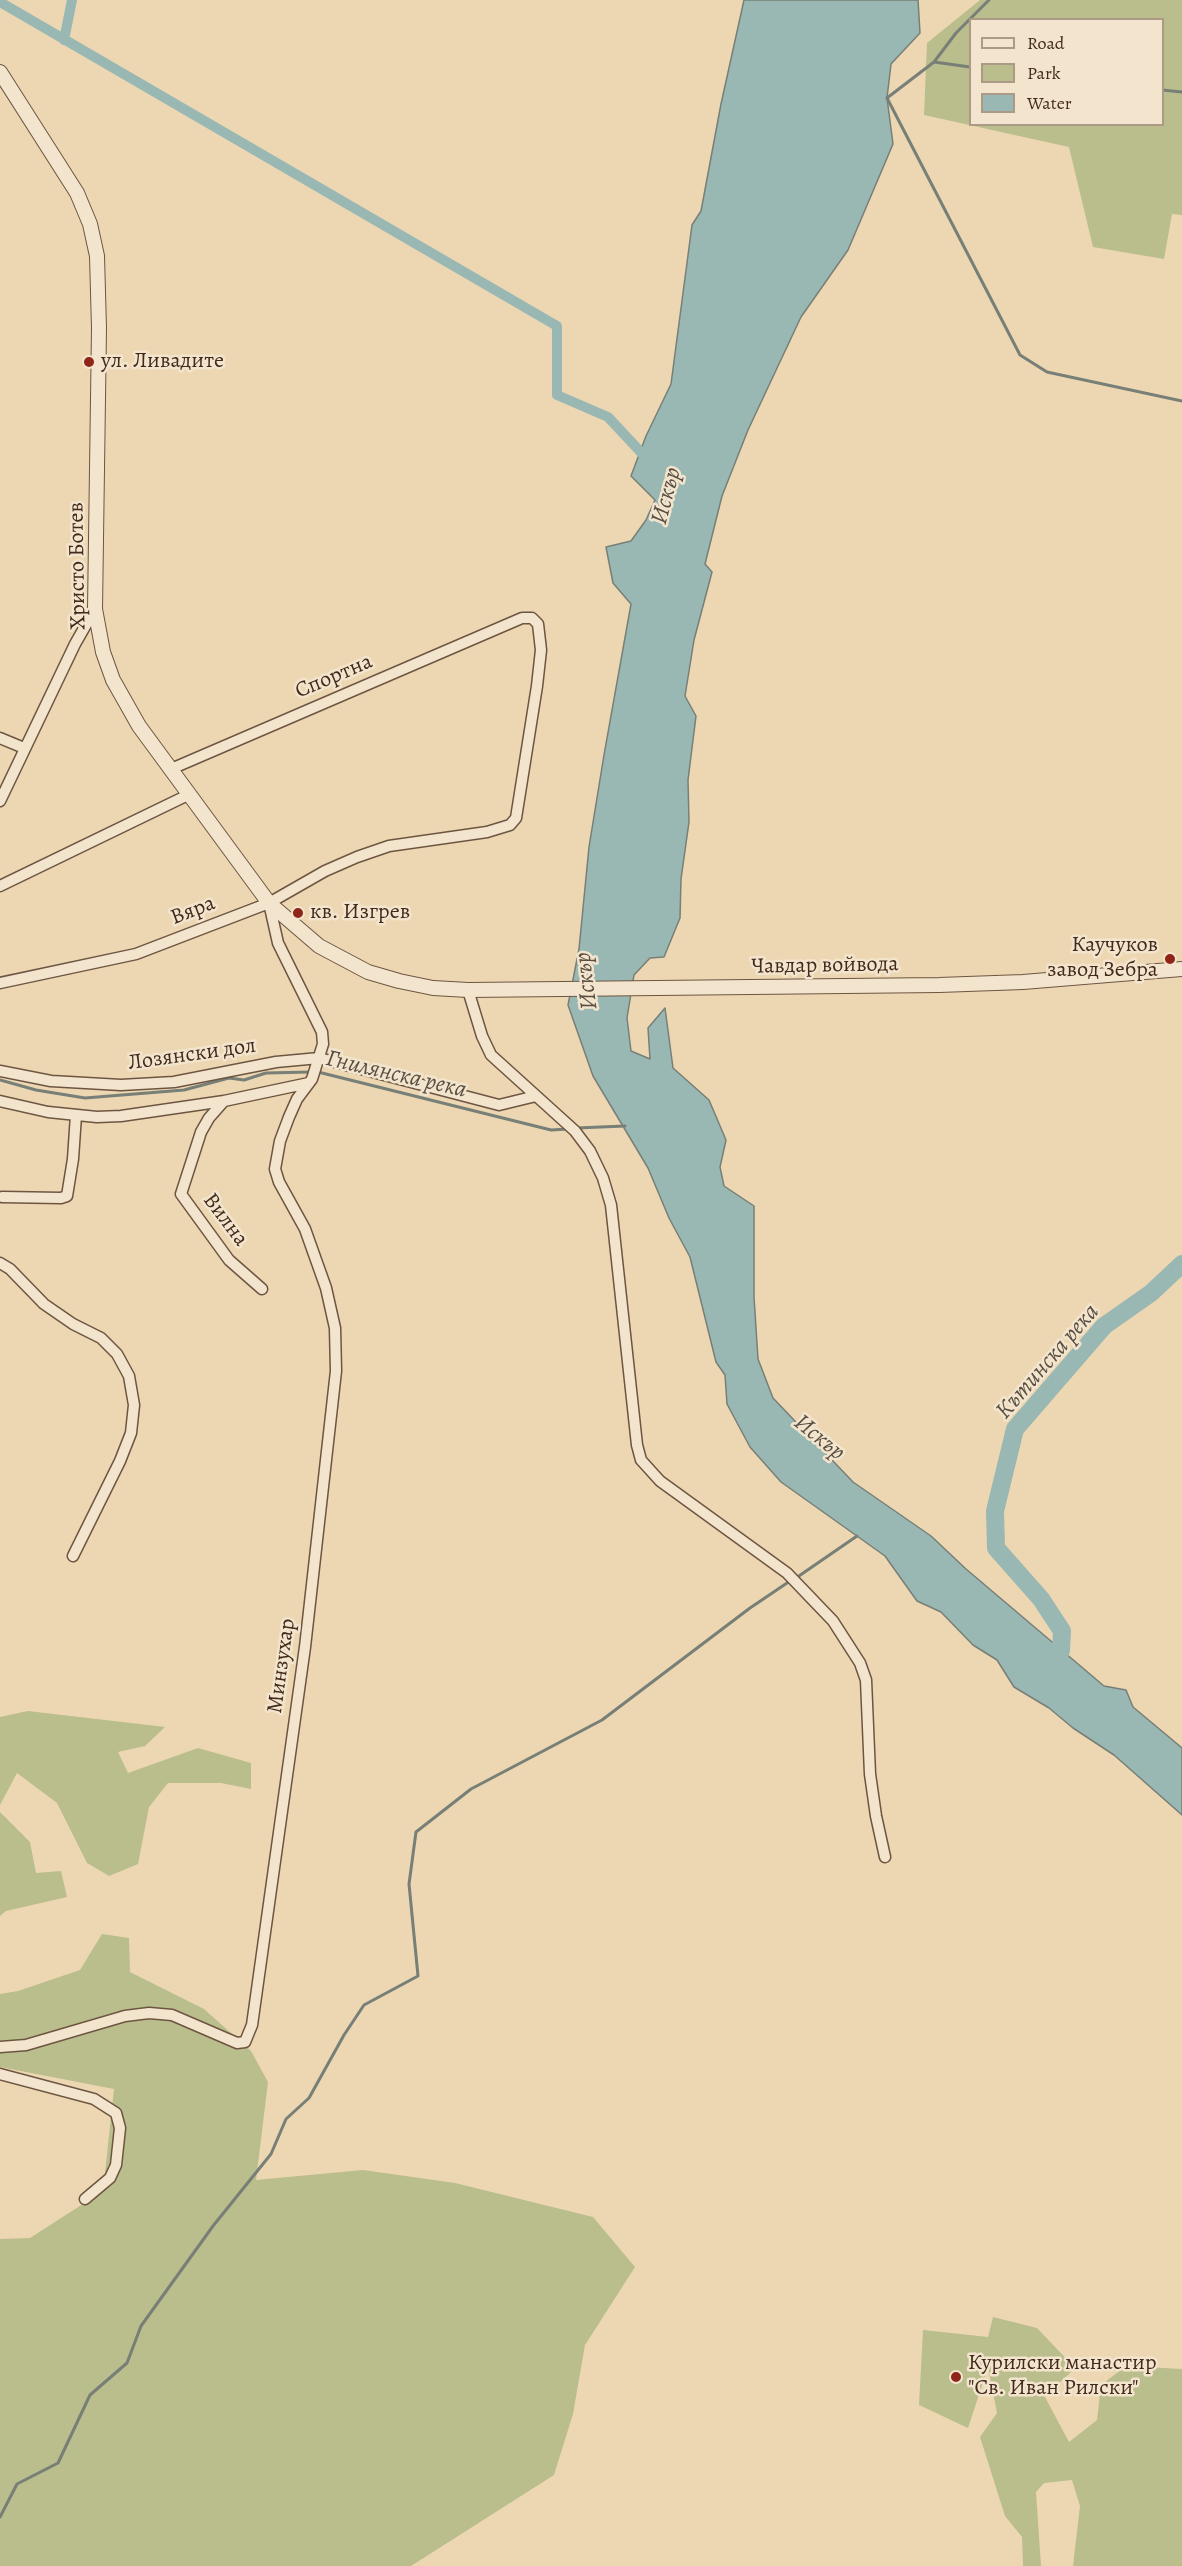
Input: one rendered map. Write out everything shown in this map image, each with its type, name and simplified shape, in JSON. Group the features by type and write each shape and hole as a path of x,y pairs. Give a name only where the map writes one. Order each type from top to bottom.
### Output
{"street":[{"name":"Христо Ботев","path":"0,72 77,194 90,224 97,256 99,328 95,609 103,652 113,680 139,726 269,903 278,943 322,1032 323,1044 318,1061"},
{"path":"0,801 75,644 95,609"},
{"name":"Вяра","path":"0,983 136,954 269,903 325,871 357,856 389,846 500,830 510,825 516,818 537,686 541,635 538,624 532,618 522,618 512,622"},
{"name":"Спортна","path":"171,768 512,622"},
{"path":"0,738 24,748"},
{"path":"0,886 190,794"},
{"name":"Чавдар войвода","path":"269,903 319,946 368,972 433,988 468,990 746,988 1023,982 1182,969"},
{"path":"468,990 482,1036 491,1055 575,1131 590,1151 603,1178 611,1205 637,1445 641,1460 660,1481 787,1573 849,1642 860,1663 866,1680 870,1774 885,1857"},
{"name":"Лозянски дол","path":"0,1071 51,1081 121,1085 174,1082 276,1062 318,1061 499,1105 536,1096"},
{"name":"Минзухар","path":"0,2047 26,2045 125,2016 149,2013 172,2015 237,2043 245,2042 249,2037 256,2001 305,1647 336,1371 335,1328 326,1288 305,1229 279,1182 275,1169 280,1141 289,1117 297,1099 311,1081 318,1061"},
{"name":"Лозянски дол","path":"0,1101 48,1112 121,1116 224,1101 311,1081"},
{"name":"Вилна","path":"224,1101 209,1118 201,1132 181,1194 229,1260 262,1288"},
{"path":"2,1197 62,1198 67,1196 73,1159 76,1115"},
{"path":"0,1263 44,1304 109,1346 117,1354 129,1376 134,1406 131,1433 120,1461 73,1556"},
{"path":"0,2074 94,2099 117,2113 120,2128 116,2165 110,2178 85,2199"}],"green space":[{"path":"980,0 1182,0 1182,215 1172,214 1164,259 1093,247 1069,147 974,126 1164,126 1164,18 969,18 969,125 924,115 927,43"},
{"path":"28,1711 165,1727 145,1746 118,1752 128,1773 198,1748 251,1763 251,1789 221,1783 168,1783 149,1807 138,1864 109,1876 87,1863 57,1803 17,1773 0,1805 0,1717"},
{"path":"0,1812 30,1842 36,1873 61,1871 67,1897 6,1911 0,1916"},
{"path":"102,1934 129,1938 130,1972 204,2009 251,2051 268,2082 256,2180 363,2170 455,2183 593,2217 635,2267 585,2345 573,2414 554,2475 411,2566 0,2566 0,2239 30,2238 103,2191 114,2089 0,2067 0,1994 18,1991 80,1970"},
{"path":"993,2317 1037,2328 1075,2368 1045,2397 1069,2442 1097,2420 1101,2385 1126,2366 1182,2369 1182,2566 1073,2566 1080,2506 1072,2480 1044,2483 1036,2492 1041,2566 1023,2566 1022,2537 1005,2516 980,2437 997,2413 988,2367 968,2428 919,2405 923,2330 988,2337"}],"water":[{"name":"Искър","path":"744,0 918,0 920,33 891,64 887,98 893,144 848,250 801,317 748,430 722,496 705,564 712,572 694,640 685,696 696,716 688,780 689,822 681,879 680,918 664,957 650,958 634,975 627,1018 631,1051 650,1059 648,1028 665,1008 673,1068 709,1100 726,1140 720,1167 724,1186 754,1206 754,1297 758,1359 773,1398 853,1482 931,1536 966,1569 1104,1686 1126,1690 1133,1707 1182,1748 1182,1815 1114,1755 1073,1728 1049,1708 1014,1687 997,1660 973,1645 941,1612 917,1601 885,1556 781,1482 750,1447 727,1404 725,1375 716,1362 690,1257 669,1218 648,1168 593,1076 568,1005 579,949 589,847 631,604 613,583 606,547 631,541 646,520 655,500 631,476 646,436 671,384 692,225 701,211"}],"waterway":[{"path":"64,40 72,0"},
{"path":"971,18 989,0"},
{"name":"Искър","path":"0,2 557,326 557,395 608,417 650,462"},
{"path":"934,62 969,20"},
{"path":"969,67 934,62 887,98 1020,355 1047,372 1182,401"},
{"path":"1164,90 1182,92"},
{"name":"Гнилянска река","path":"0,1080 36,1090 85,1098 184,1090 229,1078 244,1080 266,1073 311,1072"},
{"name":"Гнилянска река","path":"318,1072 551,1130 568,1129"},
{"name":"Гнилянска река","path":"577,1128 625,1126"},
{"name":"Кътинска река","path":"1054,1673 1061,1650 1062,1631 1041,1599 996,1548 995,1511 1015,1429 1104,1326 1151,1293 1182,1264"},
{"path":"796,1578 857,1536"},
{"path":"0,2517 17,2484 58,2463 90,2395 127,2363 141,2326 213,2226 271,2154 286,2119 309,2098 344,2035 364,2005 418,1976 409,1884 416,1832 471,1789 602,1720 750,1608 790,1581"}],"place":[{"name":"ул. Ливадите","path":"89,362"},
{"name":"кв. Изгрев","path":"298,913"},
{"name":"Каучуков завод Зебра","path":"1170,959"},
{"name":"Курилски манастир \"Св. Иван Рилски\"","path":"956,2377"}]}
